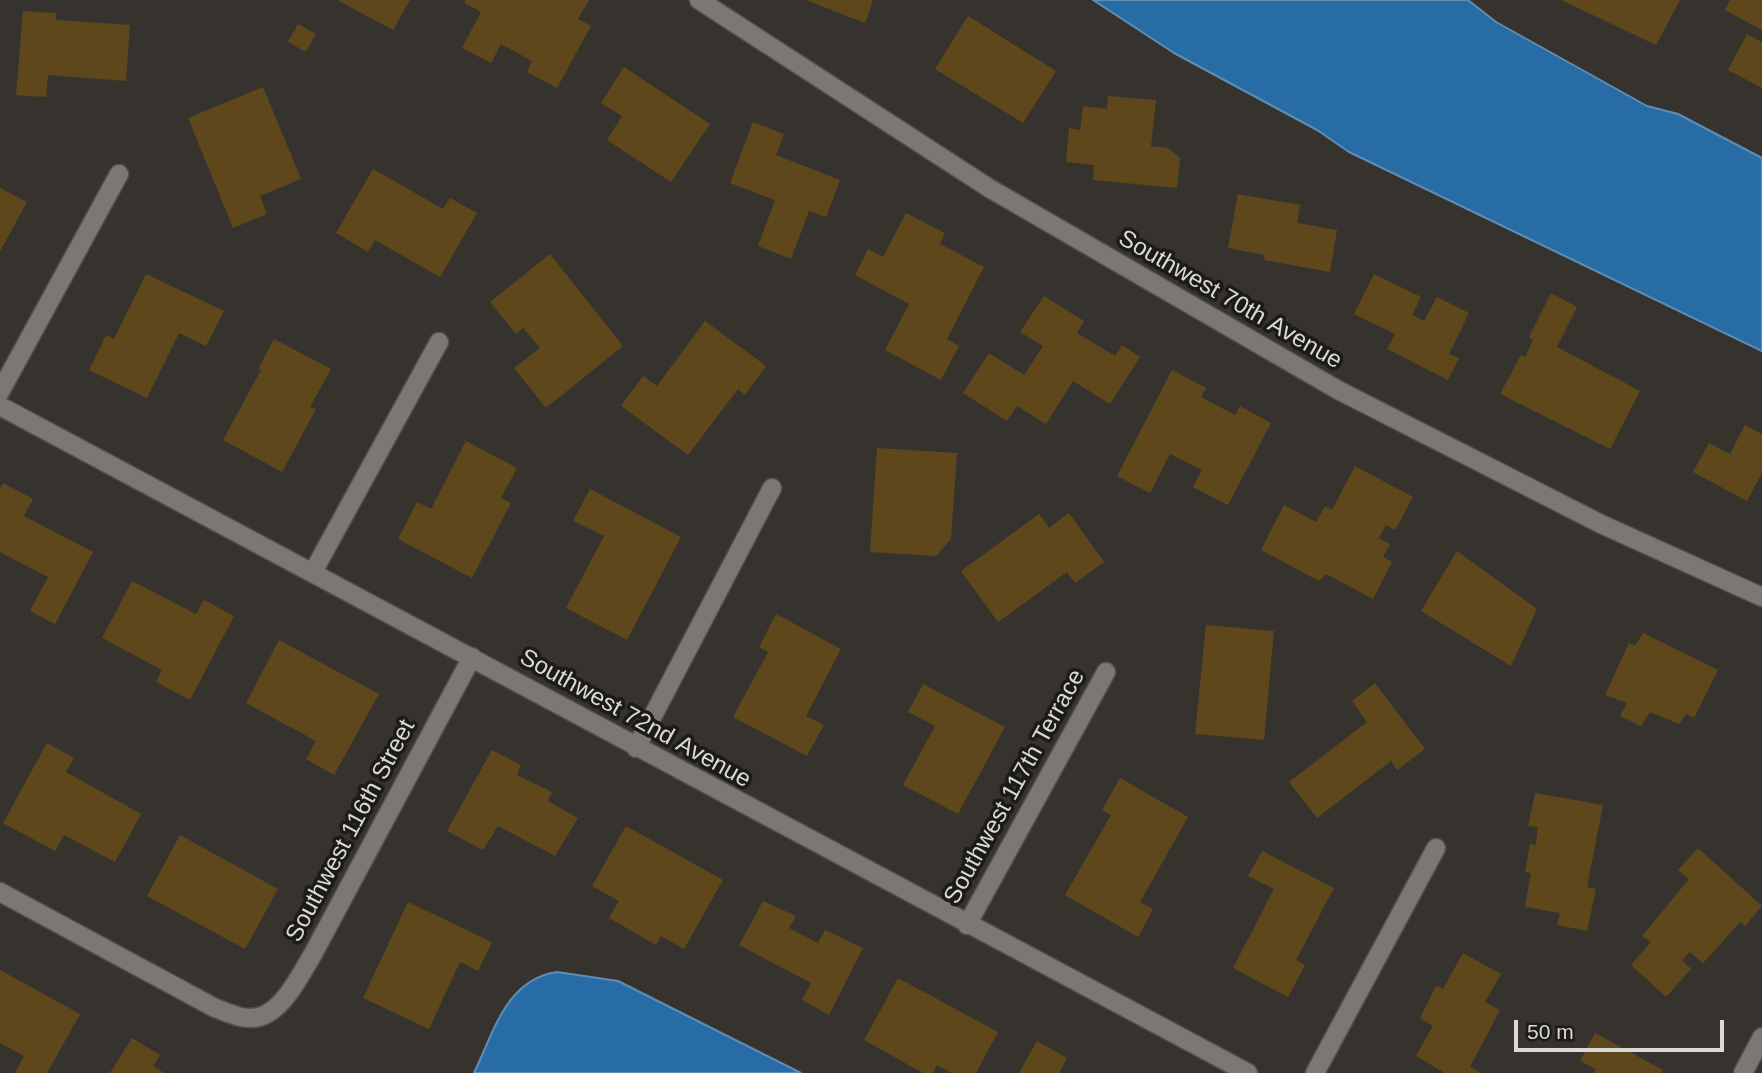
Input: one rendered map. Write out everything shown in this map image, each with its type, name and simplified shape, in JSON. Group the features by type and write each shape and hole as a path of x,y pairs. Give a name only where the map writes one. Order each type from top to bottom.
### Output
{"street":[{"name":"Southwest 70th Avenue","path":"699,0 989,188 1338,390 1601,524 1762,597"},
{"path":"0,392 119,174"},
{"path":"313,572 439,342"},
{"name":"Southwest 72nd Avenue","path":"0,406 1248,1073"},
{"path":"636,748 772,488"},
{"name":"Southwest 116th Street","path":"0,892 215,1008 240,1017 260,1017 276,1005 296,983 472,657"},
{"name":"Southwest 117th Terrace","path":"967,925 1106,672"},
{"path":"1315,1073 1436,848"},
{"path":"1743,1073 1762,1037"}],"water":[{"path":"1093,0 1468,0 1496,22 1647,106 1678,114 1762,158 1762,351 1349,152 1317,130 1174,53"},
{"path":"557,972 618,981 801,1073 474,1073 495,1026 513,997 525,985"}],"building":[{"path":"337,0 410,0 393,30"},
{"path":"466,0 589,0 578,19 591,26 557,88 527,72 532,61 501,44 491,63 462,48 481,12 464,3"},
{"path":"806,0 873,0 865,23"},
{"path":"1561,0 1680,0 1656,45"},
{"path":"1730,0 1762,0 1762,30 1725,10"},
{"path":"23,11 56,13 56,20 130,25 126,81 48,75 46,97 16,95"},
{"path":"968,16 1056,71 1023,123 935,69"},
{"path":"298,24 316,34 306,52 288,42"},
{"path":"1747,34 1762,42 1762,88 1728,70"},
{"path":"624,67 710,124 671,182 607,140 622,116 601,103"},
{"path":"263,87 301,179 260,196 267,214 233,228 188,118"},
{"path":"1108,96 1156,100 1151,146 1168,148 1180,158 1177,188 1093,180 1094,165 1066,162 1069,128 1080,130 1083,106 1107,109"},
{"path":"753,122 784,134 776,155 840,180 826,217 809,211 791,259 758,246 775,200 730,183"},
{"path":"373,169 443,209 450,198 477,213 440,277 375,240 368,252 336,233"},
{"path":"0,188 27,202 0,251"},
{"path":"1238,194 1300,205 1297,223 1337,230 1330,272 1264,260 1265,255 1228,248"},
{"path":"906,213 945,233 940,244 984,267 947,339 959,346 941,380 885,350 909,304 855,275 868,249 883,257"},
{"path":"550,254 623,346 546,408 514,368 540,348 523,328 516,334 490,302"},
{"path":"146,274 224,311 206,346 179,333 147,398 89,370 106,335 114,339"},
{"path":"1374,274 1421,297 1412,315 1424,321 1437,297 1469,313 1449,354 1459,358 1448,380 1387,349 1395,334 1354,314"},
{"path":"1551,293 1577,307 1557,347 1640,391 1610,449 1500,394 1521,355 1525,357 1533,340 1529,337"},
{"path":"1044,296 1084,321 1077,333 1115,356 1122,345 1140,357 1110,404 1073,381 1046,424 1017,406 1007,421 963,393 989,353 1024,375 1043,346 1020,332"},
{"path":"705,321 766,366 745,395 738,389 688,455 621,406 643,376 657,386"},
{"path":"274,339 331,369 310,407 316,409 282,472 223,440 261,370 258,369"},
{"path":"1172,370 1206,388 1201,397 1235,415 1240,406 1271,423 1228,505 1193,487 1202,470 1170,454 1150,493 1117,476"},
{"path":"1745,425 1762,434 1762,473 1747,501 1693,472 1709,443 1730,454"},
{"path":"466,441 517,468 501,498 511,503 472,578 398,539 417,502 431,509"},
{"path":"877,448 957,453 951,539 936,556 870,552"},
{"path":"1355,466 1413,497 1395,530 1386,525 1379,538 1390,544 1383,557 1392,562 1373,599 1326,574 1319,581 1261,550 1284,505 1316,522 1325,506 1332,510"},
{"path":"3,483 33,499 24,516 93,552 55,624 30,611 48,577 0,552 0,489"},
{"path":"590,489 681,537 627,640 566,608 604,536 573,521"},
{"path":"1069,513 1104,562 1075,583 1067,572 998,622 961,571 1039,514 1049,528"},
{"path":"1457,551 1537,609 1511,666 1421,611"},
{"path":"132,581 196,614 204,600 234,616 190,700 156,682 162,670 102,638"},
{"path":"776,614 841,649 806,716 824,725 807,756 733,717 768,652 759,647"},
{"path":"1206,625 1274,631 1264,740 1195,734"},
{"path":"1643,633 1718,670 1694,718 1686,714 1679,724 1650,712 1641,726 1620,716 1627,703 1605,695 1629,643 1635,646"},
{"path":"279,640 379,694 334,775 306,759 316,741 246,703"},
{"path":"1375,683 1425,749 1397,770 1391,761 1317,818 1289,782 1367,722 1352,701"},
{"path":"923,684 1005,727 958,814 903,785 935,726 908,712"},
{"path":"47,743 74,758 66,772 141,814 115,862 64,835 55,851 3,823"},
{"path":"492,750 521,765 517,775 552,792 548,801 578,818 555,856 498,826 483,850 447,831"},
{"path":"1120,778 1188,817 1140,902 1153,909 1138,937 1065,895 1111,815 1102,810"},
{"path":"1535,793 1603,805 1587,887 1596,889 1587,931 1557,925 1560,913 1525,907 1531,873 1525,872 1530,844 1536,845 1538,827 1528,826"},
{"path":"626,826 723,880 684,949 661,936 656,945 609,918 619,901 592,886"},
{"path":"180,835 278,889 245,949 147,896"},
{"path":"1698,848 1762,906 1745,926 1740,922 1703,963 1690,952 1682,960 1691,969 1666,997 1631,965 1651,942 1642,936 1689,879 1678,870"},
{"path":"1262,851 1334,888 1296,960 1305,965 1288,997 1233,968 1274,889 1248,876"},
{"path":"763,901 796,916 789,928 818,943 825,930 863,948 829,1015 802,1000 811,983 739,945"},
{"path":"408,902 492,942 478,971 460,962 429,1029 363,998"},
{"path":"1463,953 1501,974 1485,1002 1500,1010 1470,1067 1481,1073 1445,1073 1416,1056 1433,1026 1420,1018 1436,986 1443,989"},
{"path":"0,970 80,1014 47,1073 15,1073 24,1056 0,1043"},
{"path":"898,978 998,1032 976,1073 952,1073 937,1065 933,1073 923,1073 864,1040"},
{"path":"1595,1033 1663,1070 1661,1073 1594,1073 1596,1069 1580,1061"},
{"path":"132,1038 160,1055 153,1066 164,1073 110,1073"},
{"path":"1037,1041 1067,1058 1059,1073 1019,1073"}]}
